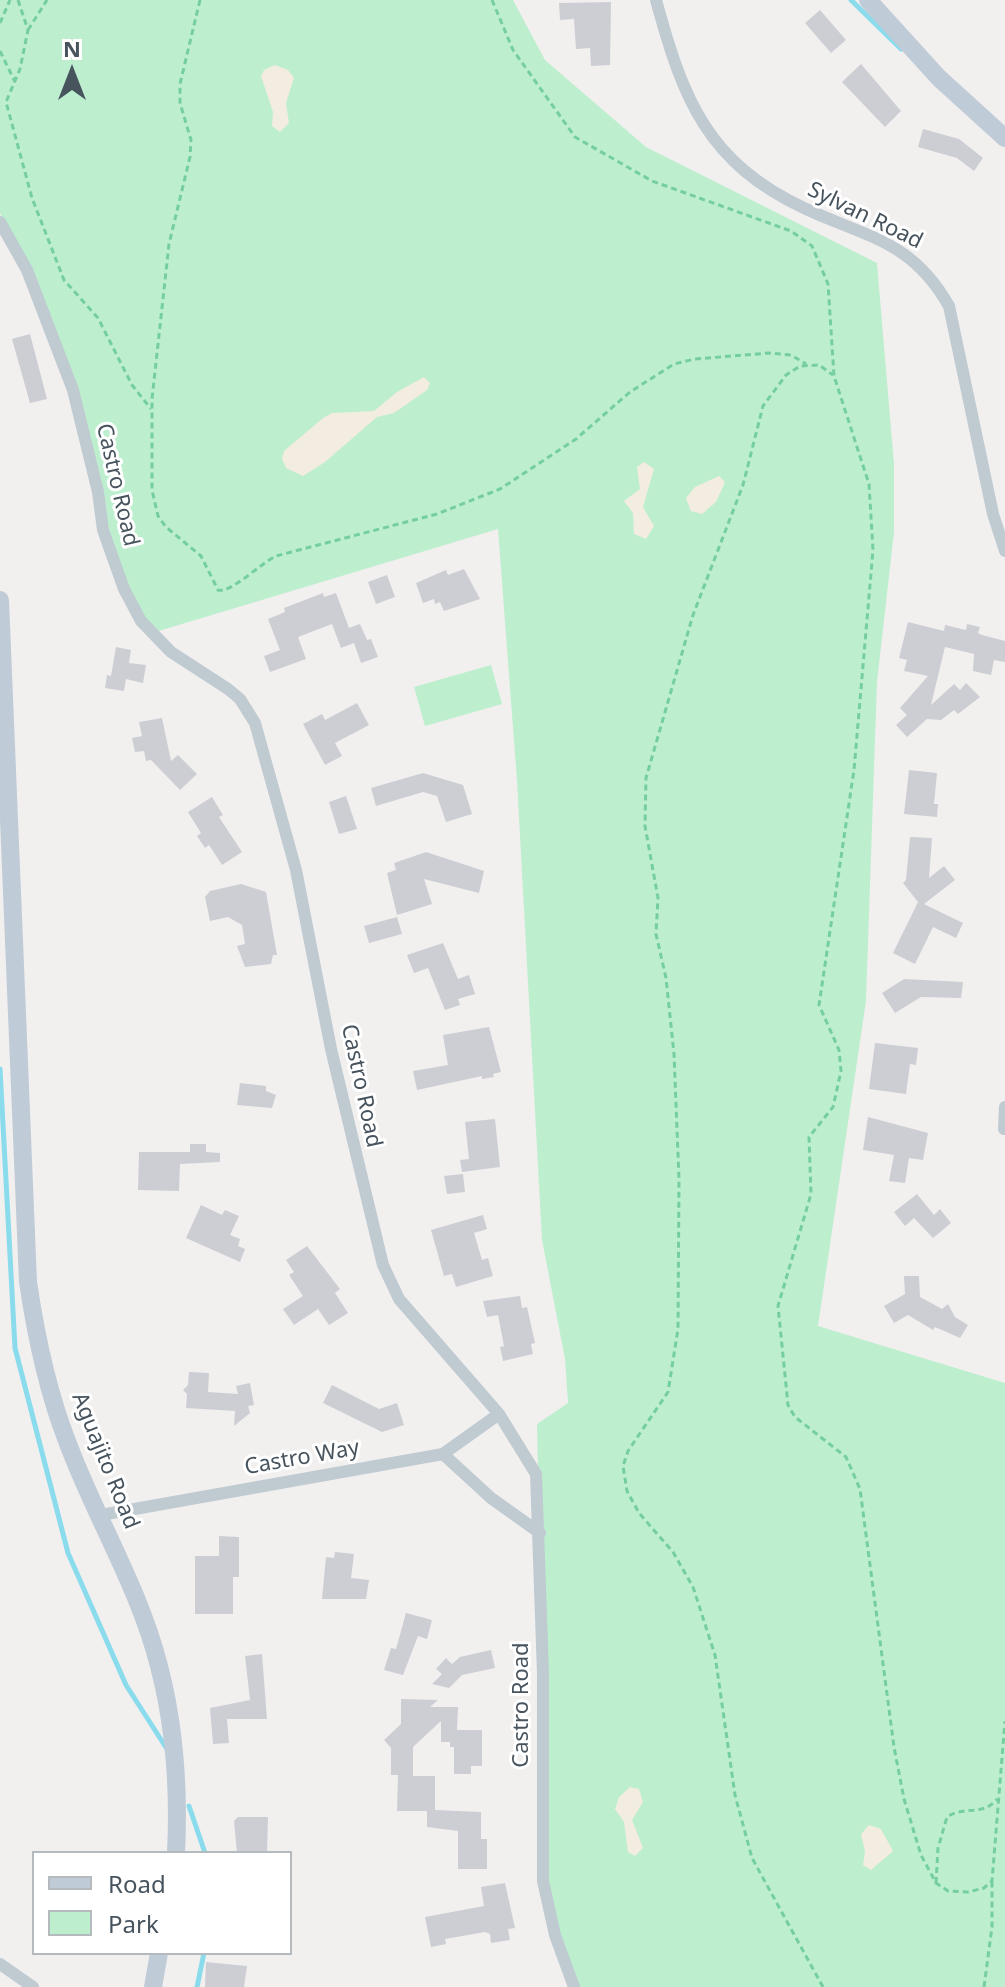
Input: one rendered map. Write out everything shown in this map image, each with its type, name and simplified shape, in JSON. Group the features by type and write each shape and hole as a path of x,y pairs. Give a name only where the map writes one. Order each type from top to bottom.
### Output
{"street":[{"name":"Sylvan Road","path":"656,0 691,108 727,156 777,193 904,252 924,267 938,286 949,306 974,409 993,514 1005,551"},
{"path":"868,0 939,78 1005,138"},
{"name":"Castro Road","path":"0,222 27,270 73,390 98,492 103,530 124,589 141,621 171,652 240,699 255,723 296,870 331,1049 383,1265 399,1299 499,1414 536,1474 540,1533 542,1868 555,1935 574,1987"},
{"name":"Aguajito Road","path":"0,600 28,1282 37,1340 66,1441 101,1515 159,1666 169,1715 178,1804 176,1851"},
{"path":"1004,1129 1005,1107"},
{"name":"Castro Way","path":"101,1515 443,1454 499,1414"},
{"path":"443,1454 491,1498 540,1533"},
{"path":"153,1987 159,1955"},
{"path":"0,1964 33,1987"}],"path":[{"path":"0,23 10,0"},
{"path":"18,0 28,30"},
{"path":"47,0 28,30 15,82 6,102 8,110 53,258 64,280 98,318 132,385 152,410"},
{"path":"200,0 180,84 180,103 191,140 190,157 169,244 152,410 152,490 158,516 166,527 201,556 215,587 224,592 255,567 276,556 437,514 500,489 576,439 630,392 674,364 695,359 769,353 791,355 806,364 824,367 834,376"},
{"path":"492,0 513,50 575,137 652,181 791,231 812,246 823,267 832,304 834,376 869,484 873,550 854,770 819,1005 839,1050 841,1071 833,1107 809,1137 811,1194 778,1306 788,1405 795,1417 846,1457 860,1489 899,1775 913,1833 936,1883 948,1891 968,1892 984,1888 992,1881"},
{"path":"0,51 15,82"},
{"path":"806,364 786,375 763,406 743,485 693,615 646,778 645,826 658,898 656,934 666,978 674,1054 679,1179 678,1329 668,1392 628,1451 623,1466 627,1491 639,1513 673,1552 693,1587 715,1655 732,1781 752,1858 823,1987"},
{"path":"984,1987 992,1927 992,1881 1005,1721"},
{"path":"936,1883 938,1848 947,1817 956,1812 985,1810 999,1796"}],"green space":[{"path":"0,0 513,0 545,60 646,147 877,263 894,464 894,532 877,682 866,1001 818,1326 1005,1383 1005,1987 574,1987 547,1904 537,1424 568,1403 565,1359 542,1240 517,781 498,529 152,633 124,589 73,389 0,213"},
{"path":"491,665 502,704 425,726 414,687"}],"sand":[{"path":"275,65 288,70 294,78 286,103 289,123 280,132 272,126 273,112 261,76 264,70"},
{"path":"424,377 430,383 427,390 394,413 377,417 325,462 303,476 286,468 282,459 284,451 323,418 332,413 374,411 397,392"},
{"path":"644,462 654,469 643,507 654,526 646,539 634,534 633,513 624,501 640,489 637,467"},
{"path":"719,476 725,482 716,502 702,514 691,511 686,498 695,487"},
{"path":"630,1787 639,1789 643,1802 632,1820 643,1848 635,1856 628,1852 624,1822 615,1809 619,1797"},
{"path":"869,1825 881,1829 893,1851 871,1870 863,1865 865,1851 861,1834"}],"building":[{"path":"611,2 610,65 591,66 590,48 576,49 574,19 560,20 559,3"},
{"path":"820,10 846,40 831,53 805,23"},
{"path":"861,64 901,111 885,127 842,82"},
{"path":"923,129 959,139 983,158 974,171 957,158 918,147"},
{"path":"30,334 47,399 30,403 12,339"},
{"path":"464,569 480,599 444,611 440,602 435,604 434,599 423,603 416,583 446,570 448,575"},
{"path":"387,575 395,597 376,604 368,582"},
{"path":"323,593 324,597 336,593 349,628 360,624 367,640 371,639 378,657 361,663 354,643 341,648 332,624 298,637 306,659 270,672 264,656 280,650 268,619 285,612 284,608"},
{"path":"908,622 944,631 945,625 966,630 967,624 980,627 978,633 1005,641 1005,662 994,660 991,675 973,671 974,654 945,647 931,705 954,684 960,690 966,683 980,697 958,714 954,710 941,720 927,719 907,737 896,725 907,715 900,708 928,676 904,671 907,660 899,658"},
{"path":"116,647 131,650 129,663 146,665 143,683 126,679 124,691 105,688 107,675 111,676"},
{"path":"357,703 369,725 335,743 342,756 325,765 303,724 322,714 325,720"},
{"path":"162,718 171,761 178,755 197,774 180,790 151,760 146,761 144,751 135,752 132,738 142,736 139,722"},
{"path":"909,770 937,773 934,804 938,804 937,817 904,814"},
{"path":"423,773 463,785 472,814 446,822 437,796 423,792 376,806 371,788"},
{"path":"346,796 357,829 339,834 329,802"},
{"path":"212,797 223,815 219,817 242,852 222,865 209,845 205,848 197,836 201,833 188,812"},
{"path":"910,837 932,838 929,878 944,866 955,880 924,904 963,923 956,938 933,927 915,964 893,953 918,902 903,883 906,880"},
{"path":"426,852 484,871 479,893 424,879 432,904 397,915 387,873 396,870 394,863"},
{"path":"241,884 266,892 277,955 273,955 271,964 245,967 237,946 245,944 242,925 228,917 210,921 205,897 210,891"},
{"path":"397,917 402,934 369,943 364,926"},
{"path":"443,943 458,979 469,975 475,994 458,999 460,1005 445,1010 428,968 414,973 407,955"},
{"path":"904,979 963,982 961,998 921,997 895,1013 882,993"},
{"path":"489,1027 501,1072 493,1074 494,1077 482,1079 482,1076 417,1090 413,1071 448,1065 443,1035"},
{"path":"875,1043 918,1048 916,1065 910,1064 906,1094 869,1089"},
{"path":"240,1083 266,1086 266,1091 276,1095 272,1108 237,1105"},
{"path":"868,1117 928,1133 923,1160 909,1158 905,1183 889,1181 894,1155 863,1150"},
{"path":"495,1119 500,1167 462,1172 460,1160 469,1159 465,1122"},
{"path":"190,1144 206,1144 206,1152 220,1153 220,1162 180,1164 179,1191 138,1190 139,1152 190,1152"},
{"path":"463,1174 465,1192 447,1194 444,1176"},
{"path":"917,1194 934,1215 940,1209 951,1223 933,1238 914,1218 905,1226 894,1212"},
{"path":"201,1205 222,1215 225,1210 239,1216 230,1235 240,1239 238,1246 245,1249 240,1262 186,1238"},
{"path":"483,1215 487,1229 474,1233 482,1260 488,1258 493,1276 456,1287 452,1274 444,1276 431,1230"},
{"path":"307,1246 340,1289 335,1293 348,1313 329,1325 318,1309 294,1325 283,1309 303,1296 289,1275 294,1272 286,1260"},
{"path":"904,1276 919,1276 920,1297 942,1309 948,1304 955,1317 968,1325 960,1338 935,1327 933,1330 908,1315 894,1323 884,1306 905,1294"},
{"path":"520,1296 522,1308 527,1307 535,1343 531,1344 533,1354 503,1361 500,1347 504,1346 498,1315 487,1317 483,1301"},
{"path":"189,1372 209,1373 208,1392 238,1394 236,1386 250,1383 254,1405 248,1406 250,1413 234,1426 235,1411 186,1408 187,1394 183,1390 188,1385"},
{"path":"332,1385 379,1409 397,1403 404,1425 382,1432 323,1403"},
{"path":"219,1536 239,1537 239,1577 233,1577 233,1614 195,1614 195,1556 219,1556"},
{"path":"335,1552 354,1554 351,1578 369,1580 366,1599 322,1599 326,1557 334,1558"},
{"path":"406,1613 432,1620 427,1639 418,1636 403,1675 384,1670 391,1648 396,1649"},
{"path":"491,1650 495,1668 462,1675 449,1688 432,1684 442,1674 436,1669 446,1658 452,1664 460,1657"},
{"path":"262,1654 267,1719 227,1719 229,1743 213,1744 210,1708 250,1700 245,1656"},
{"path":"401,1699 438,1700 430,1707 458,1707 457,1730 482,1730 482,1766 471,1766 471,1774 454,1774 454,1747 450,1747 450,1742 441,1742 441,1721 413,1747 413,1776 435,1776 435,1810 481,1812 481,1839 487,1839 487,1869 458,1869 458,1831 427,1827 427,1811 397,1811 398,1775 391,1775 391,1748 384,1740 401,1724"},
{"path":"238,1817 268,1817 267,1851 237,1851 234,1821"},
{"path":"505,1883 515,1928 508,1929 510,1940 491,1943 490,1934 485,1932 445,1939 446,1944 431,1947 425,1917 484,1906 481,1887"},
{"path":"206,1962 247,1966 244,1987 205,1987"}],"waterway":[{"path":"851,0 901,49"},
{"path":"0,1069 15,1348 68,1553 126,1685 167,1749"},
{"path":"189,1806 204,1851"},
{"path":"197,1987 204,1955"}]}
